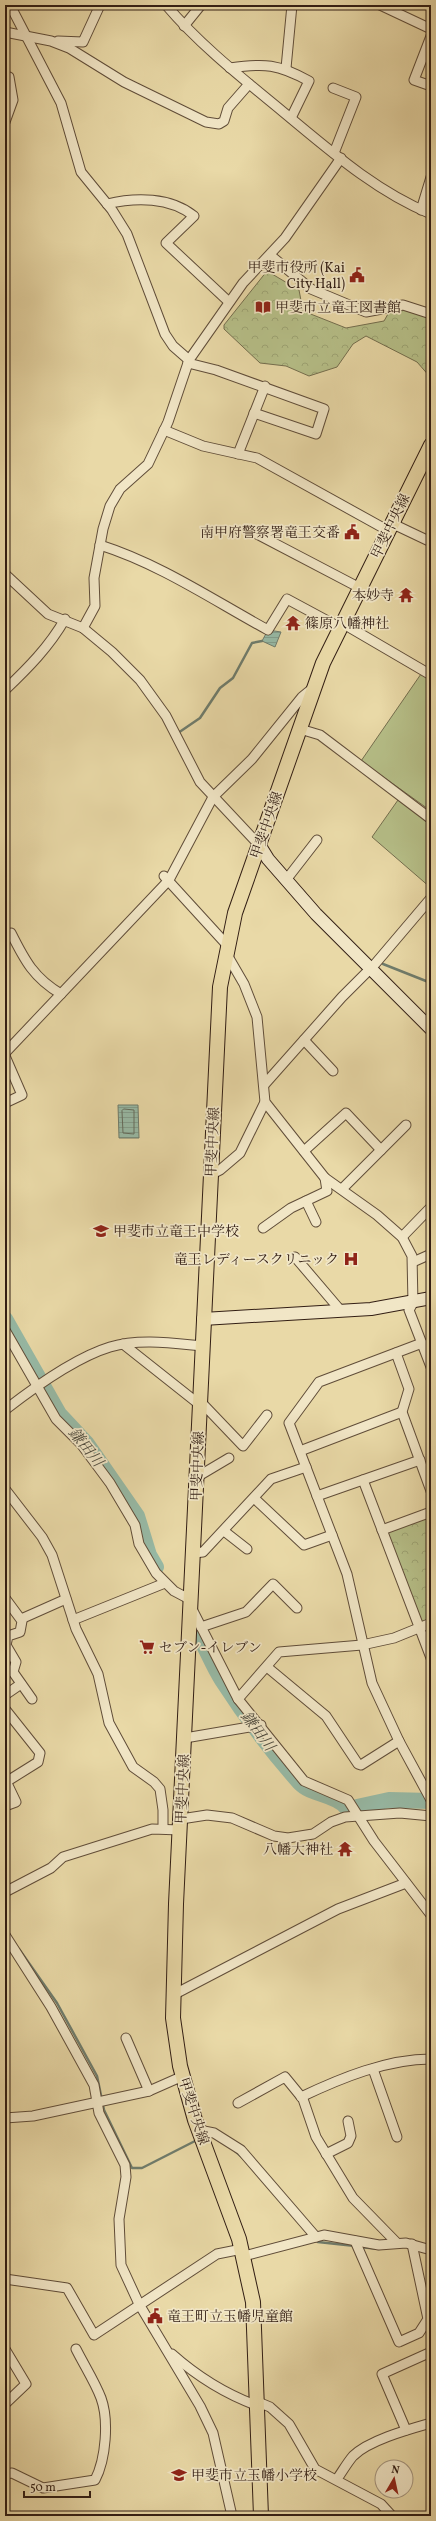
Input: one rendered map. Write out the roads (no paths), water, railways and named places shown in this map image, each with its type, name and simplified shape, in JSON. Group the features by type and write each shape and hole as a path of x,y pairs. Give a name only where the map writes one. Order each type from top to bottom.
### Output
{"main road":[{"name":"甲斐中央線","path":"261,2516 253,2302 243,2252 199,2130 183,2076 175,2038 173,1995 184,1738 194,1553 203,1319 220,987 235,913 260,846 314,687 340,625 431,445"}],"street":[{"path":"10,5 61,103 81,172 107,204 127,234 165,334 173,346 189,361 265,386 324,409 316,434 254,413"},
{"path":"5,32 51,41 82,42 100,5"},
{"path":"166,5 184,26 230,68 337,156 399,200 431,214"},
{"path":"184,26 201,5"},
{"path":"286,68 292,5"},
{"path":"380,5 431,29"},
{"path":"431,36 414,80 431,86"},
{"path":"51,41 69,48 124,82 206,122 219,124 224,121 228,108 249,84"},
{"path":"230,68 259,64 286,68 309,80 291,118"},
{"path":"5,76 9,77 13,100 5,122"},
{"path":"83,628 95,606 94,578 100,545 110,506 120,489 148,464 164,430 189,361 230,302 285,238 337,156 356,97 333,88"},
{"path":"421,210 431,177"},
{"path":"107,204 127,199 161,201 175,204 194,216 166,243 230,302"},
{"path":"270,255 311,289 366,312 403,305 431,314"},
{"path":"238,454 265,386"},
{"path":"164,430 203,446 256,458 389,526 431,542"},
{"path":"253,532 360,588"},
{"path":"100,545 133,555 165,571 268,630 287,599 340,625 431,675"},
{"path":"5,574 48,614 65,619 83,628 112,652 140,680 166,716 200,782 260,846 286,880 316,914 431,1029"},
{"path":"5,690 34,662 55,636 65,619"},
{"path":"5,1102 22,1095 5,1055 167,878 213,797 252,759 302,697 314,687"},
{"path":"300,728 320,736 431,819"},
{"path":"286,880 317,840"},
{"path":"167,878 227,949 244,984 257,1017 265,1102 240,1153 220,1170 210,1175"},
{"path":"264,1085 431,898"},
{"path":"11,933 30,969 46,985 61,994"},
{"path":"304,1040 333,1071"},
{"path":"265,1102 325,1178 377,1215 402,1237 412,1256 413,1303 409,1310 431,1367"},
{"path":"304,1151 346,1113 381,1150"},
{"path":"342,1189 406,1125"},
{"path":"263,1228 291,1208 327,1191 325,1178"},
{"path":"306,1201 316,1222"},
{"path":"402,1237 431,1207"},
{"path":"412,1262 431,1254"},
{"path":"295,1257 341,1311"},
{"path":"203,1319 341,1311 413,1303 431,1298"},
{"path":"5,1330 56,1419 81,1444 110,1483 135,1524 143,1555 166,1583 191,1604 201,1627 238,1699 304,1781 348,1800 357,1816 431,1915"},
{"path":"5,1410 37,1385 110,1346 164,1342 202,1346"},
{"path":"422,1343 319,1382 289,1423 347,1574 362,1644 379,1704 430,1797"},
{"path":"123,1344 200,1403 243,1446 267,1415"},
{"path":"396,1353 409,1389 402,1412 431,1491"},
{"path":"300,1451 402,1412"},
{"path":"197,1477 229,1458"},
{"path":"317,1496 420,1460"},
{"path":"194,1553 203,1552 272,1479 306,1468"},
{"path":"362,1480 431,1658"},
{"path":"5,1489 38,1532 52,1554 73,1620 98,1674 109,1722 133,1767 154,1782 160,1789 164,1810 163,1828"},
{"path":"254,1498 304,1545 332,1535"},
{"path":"382,1530 431,1512"},
{"path":"224,1531 247,1549"},
{"path":"73,1620 166,1583"},
{"path":"201,1627 246,1612 273,1584 297,1608"},
{"path":"5,1598 21,1619 20,1632 8,1636 6,1645 16,1662 14,1672 32,1699"},
{"path":"21,1619 66,1599"},
{"path":"238,1699 279,1652 362,1644 394,1638 431,1623"},
{"path":"267,1667 326,1716 338,1731 358,1764 361,1765 398,1741"},
{"path":"5,1695 22,1684"},
{"path":"5,1709 40,1753 38,1762 6,1781 16,1802 5,1806"},
{"path":"184,1738 261,1726"},
{"path":"5,1892 51,1868 63,1857 152,1829 180,1824 207,1815 232,1818 274,1836 288,1838 313,1834 331,1822 345,1817 400,1813 431,1816"},
{"path":"173,1995 338,1909 406,1883"},
{"path":"5,1935 13,1951 37,1982 85,2066 94,2085 99,2113 125,2165 126,2177 119,2219 121,2265 139,2304 213,2433 232,2516"},
{"path":"126,2038 149,2091"},
{"path":"302,2097 342,2078 409,2059 431,2059"},
{"path":"373,2069 397,2137"},
{"path":"5,2118 33,2116 149,2091 183,2076"},
{"path":"238,2103 285,2077 302,2097 316,2137 353,2198 396,2242"},
{"path":"326,2154 348,2143 351,2136 348,2121"},
{"path":"199,2130 214,2133 241,2150 316,2237"},
{"path":"5,2279 67,2288 94,2335 217,2254 243,2252 324,2235 379,2245 396,2242 412,2244 431,2250"},
{"path":"355,2241 399,2342 419,2333 428,2319 412,2244"},
{"path":"5,2348 26,2384 5,2404"},
{"path":"165,2348 191,2371 218,2389 270,2407 289,2424 315,2469 382,2504 392,2516"},
{"path":"5,2474 12,2473 43,2488 95,2480 103,2452 105,2420 102,2399 76,2349"},
{"path":"406,2430 382,2374 431,2352"},
{"path":"337,2480 354,2456 368,2447 406,2430 431,2423"}],"water":[{"path":"268,630 281,632 275,647 262,641"},
{"path":"118,1105 138,1105 139,1138 119,1138"}],"waterway":[{"path":"178,733 200,718 220,688 233,678 252,643 262,641"},
{"path":"383,964 431,983"},
{"name":"鎌田川","path":"5,1319 59,1414 87,1444 137,1516 149,1555 156,1567"},
{"name":"鎌田川","path":"195,1629 218,1674 240,1707 299,1782 304,1787 335,1799 346,1807"},
{"name":"鎌田川","path":"357,1807 389,1800 431,1801"},
{"path":"5,1927 8,1934"},
{"path":"19,1949 57,2003 97,2076 104,2110 132,2168 142,2168 197,2140"},
{"path":"235,2151 243,2158"},
{"path":"315,2239 318,2242 355,2246"},
{"path":"360,2247 379,2249"}],"place":[{"name":"甲斐市役所 (Kai City Hall)","path":"357,275"},
{"name":"甲斐市立竜王図書館","path":"263,307"},
{"name":"南甲府警察署竜王交番","path":"352,532"},
{"name":"本妙寺","path":"406,595"},
{"name":"篠原八幡神社","path":"293,623"},
{"name":"甲斐市立竜王中学校","path":"101,1231"},
{"name":"竜王レディースクリニック","path":"351,1259"},
{"name":"セブン-イレブン","path":"147,1647"},
{"name":"八幡大神社","path":"345,1849"},
{"name":"竜王町立玉幡児童館","path":"155,2316"},
{"name":"甲斐市立玉幡小学校","path":"179,2475"}]}
